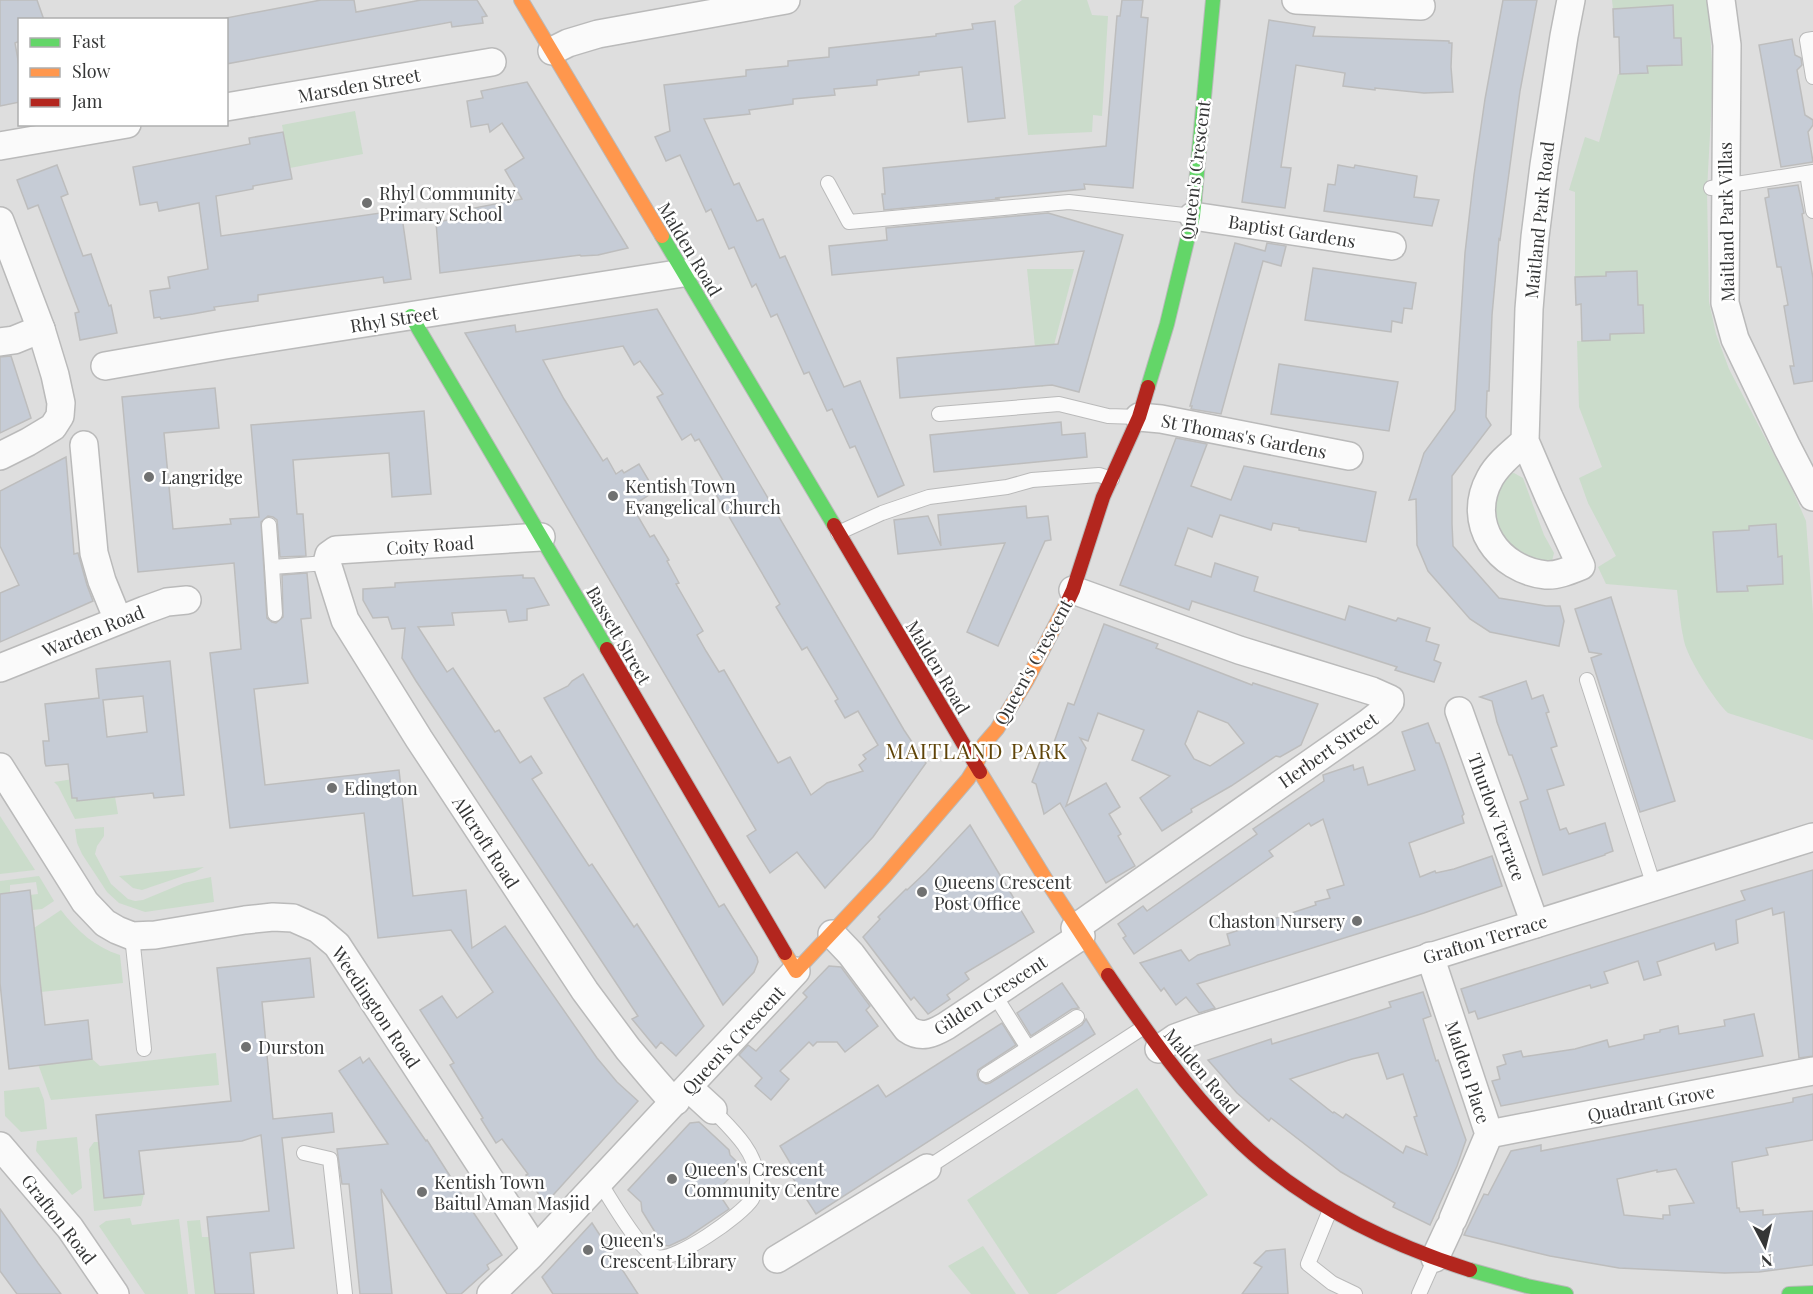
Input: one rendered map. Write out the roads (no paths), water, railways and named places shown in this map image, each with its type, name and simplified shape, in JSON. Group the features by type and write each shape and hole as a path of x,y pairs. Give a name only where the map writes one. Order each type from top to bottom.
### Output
{"street":[{"name":"Malden Road","path":"521,0 976,766 1078,932 1159,1049 1236,1139 1273,1171 1330,1210 1386,1238 1457,1267 1550,1292"},
{"path":"552,51 568,43 598,34 786,0"},
{"name":"Queen's Crescent","path":"490,1294 521,1281 533,1251 832,934 956,794 976,766 984,744 997,729 1027,680 1072,590 1103,497 1139,417 1167,324 1192,216 1213,0"},
{"path":"1296,0 1421,6"},
{"name":"Maitland Park Road","path":"1525,441 1504,460 1491,477 1484,494 1482,512 1486,533 1494,548 1507,561 1528,571 1549,575 1581,566 1525,441 1529,309 1535,237 1545,154 1563,36 1571,0"},
{"name":"Maitland Park Villas","path":"1721,0 1727,45 1718,186 1725,303 1735,339 1813,497"},
{"name":"Marsden Street","path":"228,107 492,62"},
{"path":"0,146 115,126"},
{"name":"Baptist Gardens","path":"1192,216 1392,246"},
{"path":"0,221 40,329 55,375 61,403 60,416 53,427 0,456"},
{"name":"Rhyl Street","path":"105,366 683,273"},
{"name":"Bassett Street","path":"411,316 796,971"},
{"path":"7,341 40,329"},
{"name":"St Thomas's Gardens","path":"1139,417 1161,419 1349,456"},
{"path":"84,445 94,553 102,581 118,620"},
{"name":"Coity Road","path":"327,563 329,555 336,550 541,537"},
{"name":"Allcroft Road","path":"327,563 345,620 353,634 502,866 628,1049 670,1098 682,1094"},
{"name":"Herbert Street","path":"1072,590 1239,650 1372,691 1390,699 1382,712 1368,723 1078,932"},
{"name":"Warden Road","path":"0,668 167,602 187,600"},
{"name":"Thurlow Terrace","path":"1459,711 1534,924"},
{"name":"Weedington Road","path":"0,768 85,902 105,923 132,936 155,935 273,917 293,918 318,929 336,945 530,1241 533,1251"},
{"name":"Grafton Terrace","path":"1159,1049 1175,1038 1197,1030 1813,837"},
{"name":"Gilden Crescent","path":"832,934 851,954 907,1029 914,1034 927,1035 934,1033 994,994 1078,932"},
{"name":"Malden Place","path":"1430,956 1488,1134 1435,1258"},
{"name":"Quadrant Grove","path":"1488,1134 1813,1071"},
{"path":"682,1094 713,1110"},
{"name":"Grafton Road","path":"0,1146 70,1228 115,1294"},
{"path":"777,1258 927,1168"},
{"path":"1789,1294 1813,1293"}],"lane":[{"path":"1813,39 1807,40 1813,76"},
{"path":"1718,186 1810,173 1813,211"},
{"path":"828,183 849,222 1069,202 1192,216"},
{"path":"939,414 1059,404 1108,416 1139,417"},
{"path":"838,533 882,513 929,497 1007,488 1032,480 1099,475 1112,478"},
{"path":"269,525 275,614"},
{"path":"272,567 327,563"},
{"path":"1587,680 1654,886"},
{"path":"132,936 144,1049"},
{"path":"994,994 1028,1048"},
{"path":"986,1075 1077,1017"},
{"path":"927,1168 1144,1027"},
{"path":"599,1181 634,1234 647,1251 656,1257 667,1257 678,1253 711,1233 736,1216 753,1198 758,1180 755,1164 749,1153 713,1110"},
{"path":"304,1153 330,1159 345,1294"},
{"path":"1330,1210 1308,1264 1332,1283 1355,1294"},
{"path":"1419,1294 1435,1258"}],"place":[{"name":"Rhyl Community Primary School","path":"367,203"},
{"name":"Langridge","path":"149,477"},
{"name":"Kentish Town Evangelical Church","path":"613,496"},
{"name":"Edington","path":"332,788"},
{"name":"Queens Crescent Post Office","path":"922,892"},
{"name":"Chaston Nursery","path":"1357,921"},
{"name":"Durston","path":"246,1047"},
{"name":"Queen's Crescent Community Centre","path":"672,1179"},
{"name":"Kentish Town Baitul Aman Masjid","path":"422,1192"},
{"name":"Queen's Crescent Library","path":"588,1250"}],"district":[{"name":"MAITLAND PARK","path":"977,750"}]}
